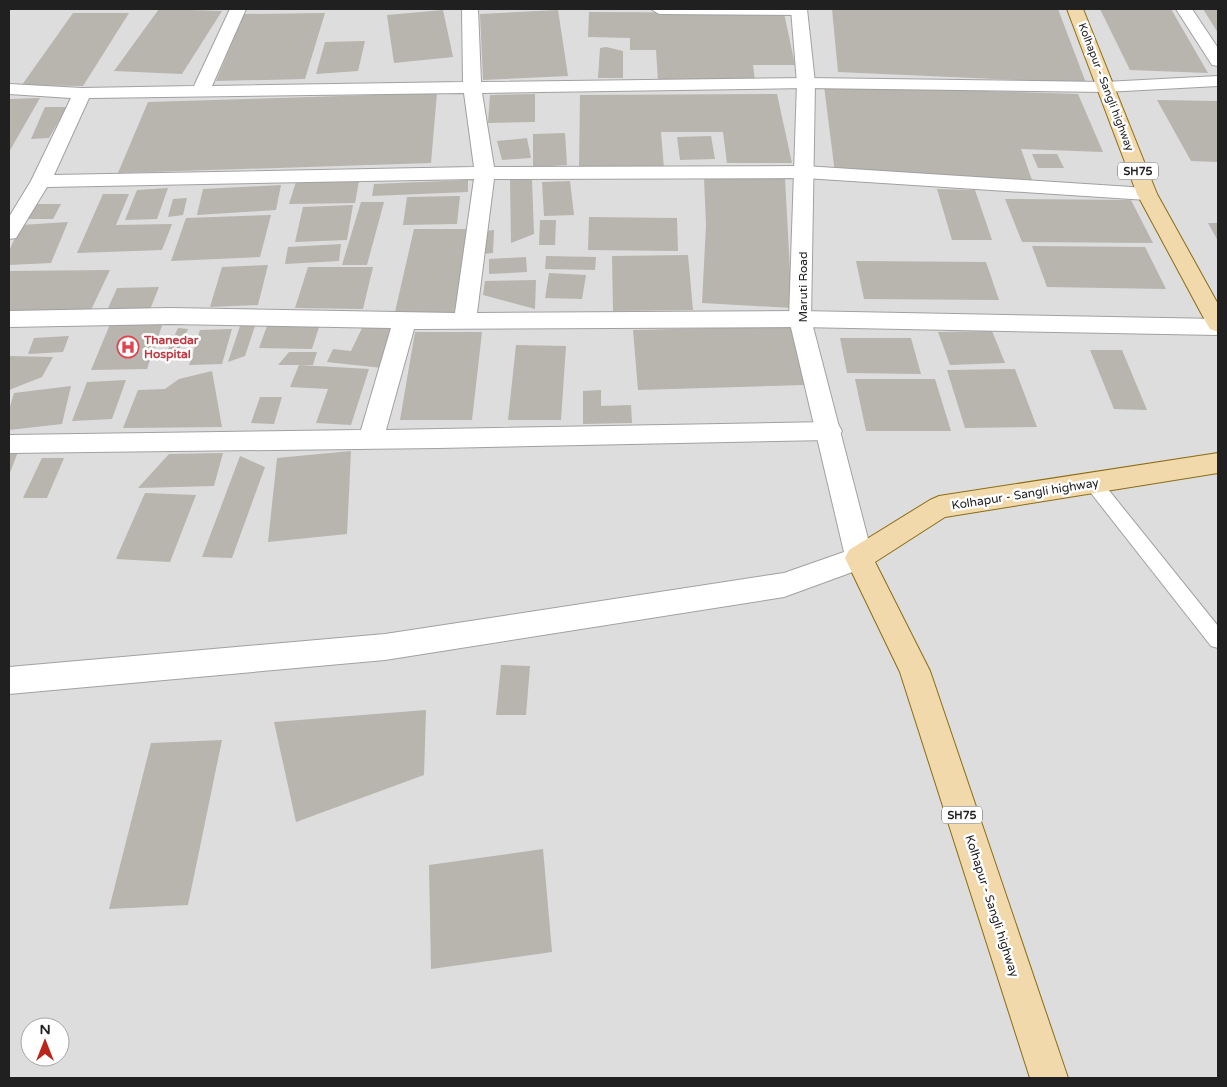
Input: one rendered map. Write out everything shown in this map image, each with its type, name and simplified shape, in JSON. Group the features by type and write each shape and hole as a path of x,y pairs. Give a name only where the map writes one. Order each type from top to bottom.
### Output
{"main road":[{"name":"Kolhapur - Sangli highway","path":"1076,9 1147,194 1218,326"},
{"name":"Kolhapur - Sangli highway","path":"1049,1078 915,671 859,558 939,507 1218,463"}],"street":[{"path":"201,90 238,9"},
{"path":"465,321 485,173 472,88 470,9"},
{"path":"659,9 799,10"},
{"path":"1184,9 1218,61"},
{"name":"Maruti Road","path":"799,10 806,83 800,318 859,558"},
{"path":"9,89 82,93 806,83 1106,86 1218,81"},
{"path":"9,233 31,186 82,93"},
{"path":"31,186 485,173 805,172 1147,194"},
{"path":"9,319 170,316 405,321 800,318 1218,326"},
{"path":"371,439 405,321"},
{"path":"9,444 829,432"},
{"path":"9,681 385,647 784,585 859,558"}],"lane":[{"path":"1093,483 1218,640"}],"shaded area":[{"path":"9,9 1218,9 1218,1078 9,1078"}],"building":[{"path":"159,9 222,11 182,74 114,71"},
{"path":"832,9 1058,9 1086,83 838,72"},
{"path":"1100,9 1171,9 1208,73 1130,70"},
{"path":"1203,9 1218,9 1218,33"},
{"path":"443,10 453,57 394,63 387,15"},
{"path":"558,10 568,76 483,80 480,14"},
{"path":"589,12 784,13 795,65 753,65 755,81 658,81 656,50 630,50 630,38 588,37"},
{"path":"73,13 129,13 83,86 22,85"},
{"path":"325,13 305,79 216,81 244,14"},
{"path":"365,41 358,71 316,74 325,42"},
{"path":"606,47 623,51 623,78 598,78 600,48"},
{"path":"824,86 1078,94 1103,152 1021,149 1032,180 835,173"},
{"path":"437,93 431,163 118,173 148,102"},
{"path":"535,94 535,122 488,123 490,95"},
{"path":"777,94 792,163 727,163 723,132 661,132 664,169 579,169 580,95"},
{"path":"40,98 9,152 9,99"},
{"path":"1157,100 1218,101 1218,162 1191,161"},
{"path":"45,107 67,107 49,138 31,139"},
{"path":"565,133 567,165 533,167 533,134"},
{"path":"711,136 715,159 680,160 677,137"},
{"path":"527,138 531,158 502,160 497,141"},
{"path":"1032,154 1057,154 1064,168 1038,168"},
{"path":"704,178 785,178 792,308 702,303 706,225"},
{"path":"532,179 534,234 511,243 510,180"},
{"path":"468,180 468,192 372,196 374,184"},
{"path":"359,181 355,203 289,204 296,182"},
{"path":"570,181 574,215 544,216 542,182"},
{"path":"281,185 276,210 197,215 203,189"},
{"path":"168,188 157,219 125,220 137,190"},
{"path":"937,189 975,190 992,240 952,240"},
{"path":"103,194 129,194 116,225 172,224 162,250 77,253"},
{"path":"460,196 457,224 403,225 407,197"},
{"path":"187,198 183,215 168,217 173,199"},
{"path":"1005,199 1131,200 1153,243 1022,242"},
{"path":"361,202 384,202 367,265 342,265"},
{"path":"34,204 61,204 53,219 25,219"},
{"path":"353,205 347,240 295,242 303,207"},
{"path":"271,215 260,257 171,261 186,218"},
{"path":"589,217 677,218 678,251 588,250"},
{"path":"540,220 556,220 555,245 539,245"},
{"path":"68,222 51,263 9,265 9,251 21,225"},
{"path":"1208,223 1218,223 1218,241"},
{"path":"414,229 468,229 454,313 395,312"},
{"path":"494,230 493,253 482,254 484,231"},
{"path":"341,244 339,261 285,264 288,247"},
{"path":"1032,246 1145,247 1166,289 1047,287"},
{"path":"688,255 693,310 613,311 612,256"},
{"path":"546,256 596,257 595,270 545,269"},
{"path":"526,257 527,272 489,274 489,259"},
{"path":"856,261 986,262 999,300 864,299"},
{"path":"268,265 258,305 210,307 222,267"},
{"path":"308,267 373,267 363,309 295,308"},
{"path":"110,270 91,310 9,311 9,271"},
{"path":"549,273 586,275 582,299 545,298"},
{"path":"536,280 535,309 483,295 485,281"},
{"path":"159,287 149,312 106,313 117,288"},
{"path":"164,320 147,369 91,370 111,322"},
{"path":"364,324 399,328 382,368 327,362 333,349 351,351"},
{"path":"240,326 255,326 245,356 228,362"},
{"path":"267,326 319,327 312,349 259,348"},
{"path":"791,326 804,385 638,390 633,330"},
{"path":"178,328 188,329 178,352 167,352"},
{"path":"232,329 222,364 189,365 200,330"},
{"path":"992,331 1005,363 950,365 938,332"},
{"path":"415,332 482,332 472,420 400,420"},
{"path":"69,336 63,352 28,354 34,338"},
{"path":"840,338 911,338 921,374 847,373"},
{"path":"516,345 566,346 561,420 508,420"},
{"path":"1090,350 1122,350 1147,410 1114,409"},
{"path":"289,352 317,352 313,365 278,365"},
{"path":"9,356 53,357 42,377 9,390"},
{"path":"299,365 369,369 351,425 316,423 328,389 290,387"},
{"path":"1015,369 1037,427 965,428 947,370"},
{"path":"212,371 222,427 123,428 138,390 165,389 179,379"},
{"path":"855,379 935,379 951,431 866,431"},
{"path":"126,380 112,419 72,421 87,382"},
{"path":"71,386 62,424 9,430 9,410 14,393"},
{"path":"601,390 601,406 631,405 632,423 583,424 583,391"},
{"path":"260,397 282,397 274,424 251,423"},
{"path":"351,451 347,534 268,542 277,458"},
{"path":"9,452 18,452 9,475"},
{"path":"223,453 214,486 138,488 169,454"},
{"path":"240,456 265,467 232,558 202,557"},
{"path":"42,458 64,458 47,498 23,498"},
{"path":"145,493 196,495 170,562 116,559"},
{"path":"501,665 530,666 526,715 496,715"},
{"path":"426,710 424,775 296,822 274,722"},
{"path":"222,740 188,905 109,909 151,743"},
{"path":"543,849 552,952 431,969 429,865"}],"place":[{"name":"Thanedar Hospital","path":"128,347"}]}
